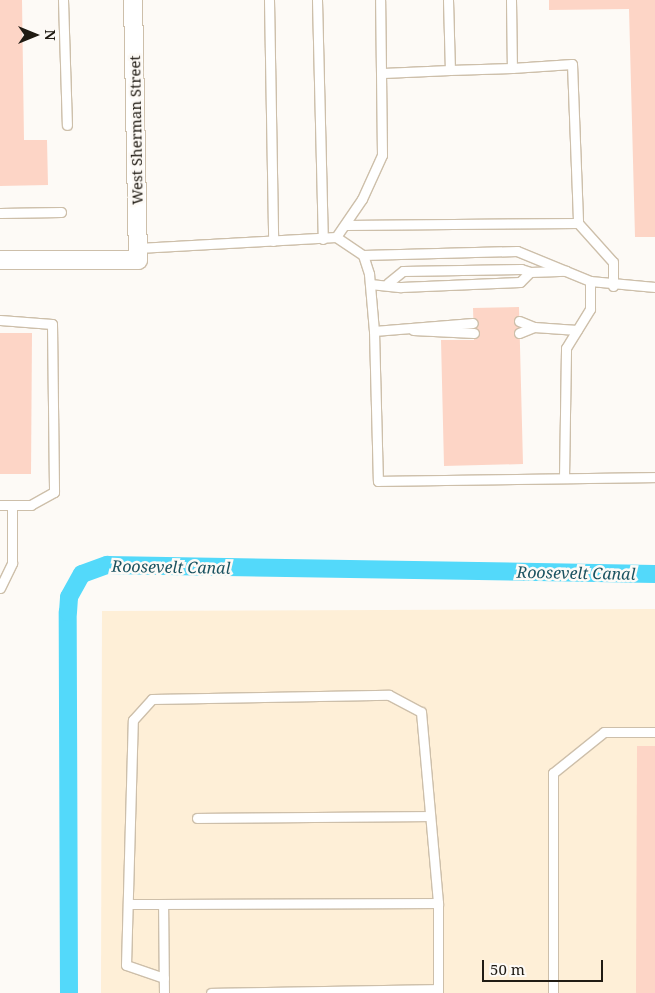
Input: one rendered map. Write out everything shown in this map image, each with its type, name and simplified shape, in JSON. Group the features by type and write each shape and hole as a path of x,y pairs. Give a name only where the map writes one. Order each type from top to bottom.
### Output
{"street":[{"name":"West Sherman Street","path":"133,0 138,254"},
{"path":"0,260 138,254"}],"lane":[{"path":"63,0 66,125"},
{"path":"269,0 273,241"},
{"path":"317,0 323,238"},
{"path":"336,237 346,224 382,155 383,73 380,0"},
{"path":"448,0 450,70"},
{"path":"511,0 512,68"},
{"path":"383,73 572,64 578,222 613,262 613,286"},
{"path":"0,213 61,212"},
{"path":"346,224 578,222"},
{"path":"138,254 336,237 363,255 517,250 590,281 613,286 655,287"},
{"path":"363,255 370,284 374,331 378,481 655,477"},
{"path":"388,284 403,271 521,269 530,272 569,271"},
{"path":"370,284 388,284 401,287 520,282 530,272"},
{"path":"564,478 566,348 590,309 590,281"},
{"path":"0,320 52,324 54,492 42,502 0,505"},
{"path":"519,321 534,328"},
{"path":"413,330 423,325 473,323"},
{"path":"519,333 534,328 577,330"},
{"path":"374,331 413,330 474,333"},
{"path":"0,588 12,563 12,505"},
{"path":"164,978 126,965 133,720 152,699 389,695 421,712 438,903 438,991 211,993"},
{"path":"553,993 553,773 604,732 655,732"},
{"path":"197,818 430,816"},
{"path":"128,904 438,903"},
{"path":"163,904 164,993"}],"shaded area":[{"path":"655,609 655,993 101,993 102,611"}],"building":[{"path":"0,0 22,0 24,140 47,140 48,185 0,186"},
{"path":"549,0 655,0 655,237 635,237 629,9 549,10"},
{"path":"519,307 523,464 444,466 441,340 474,340 473,308"},
{"path":"0,333 32,333 31,474 0,474"},
{"path":"637,746 655,746 655,993 636,993"}],"waterway":[{"name":"Roosevelt Canal","path":"69,993 68,612 69,597 82,574 107,565 655,574"}]}
